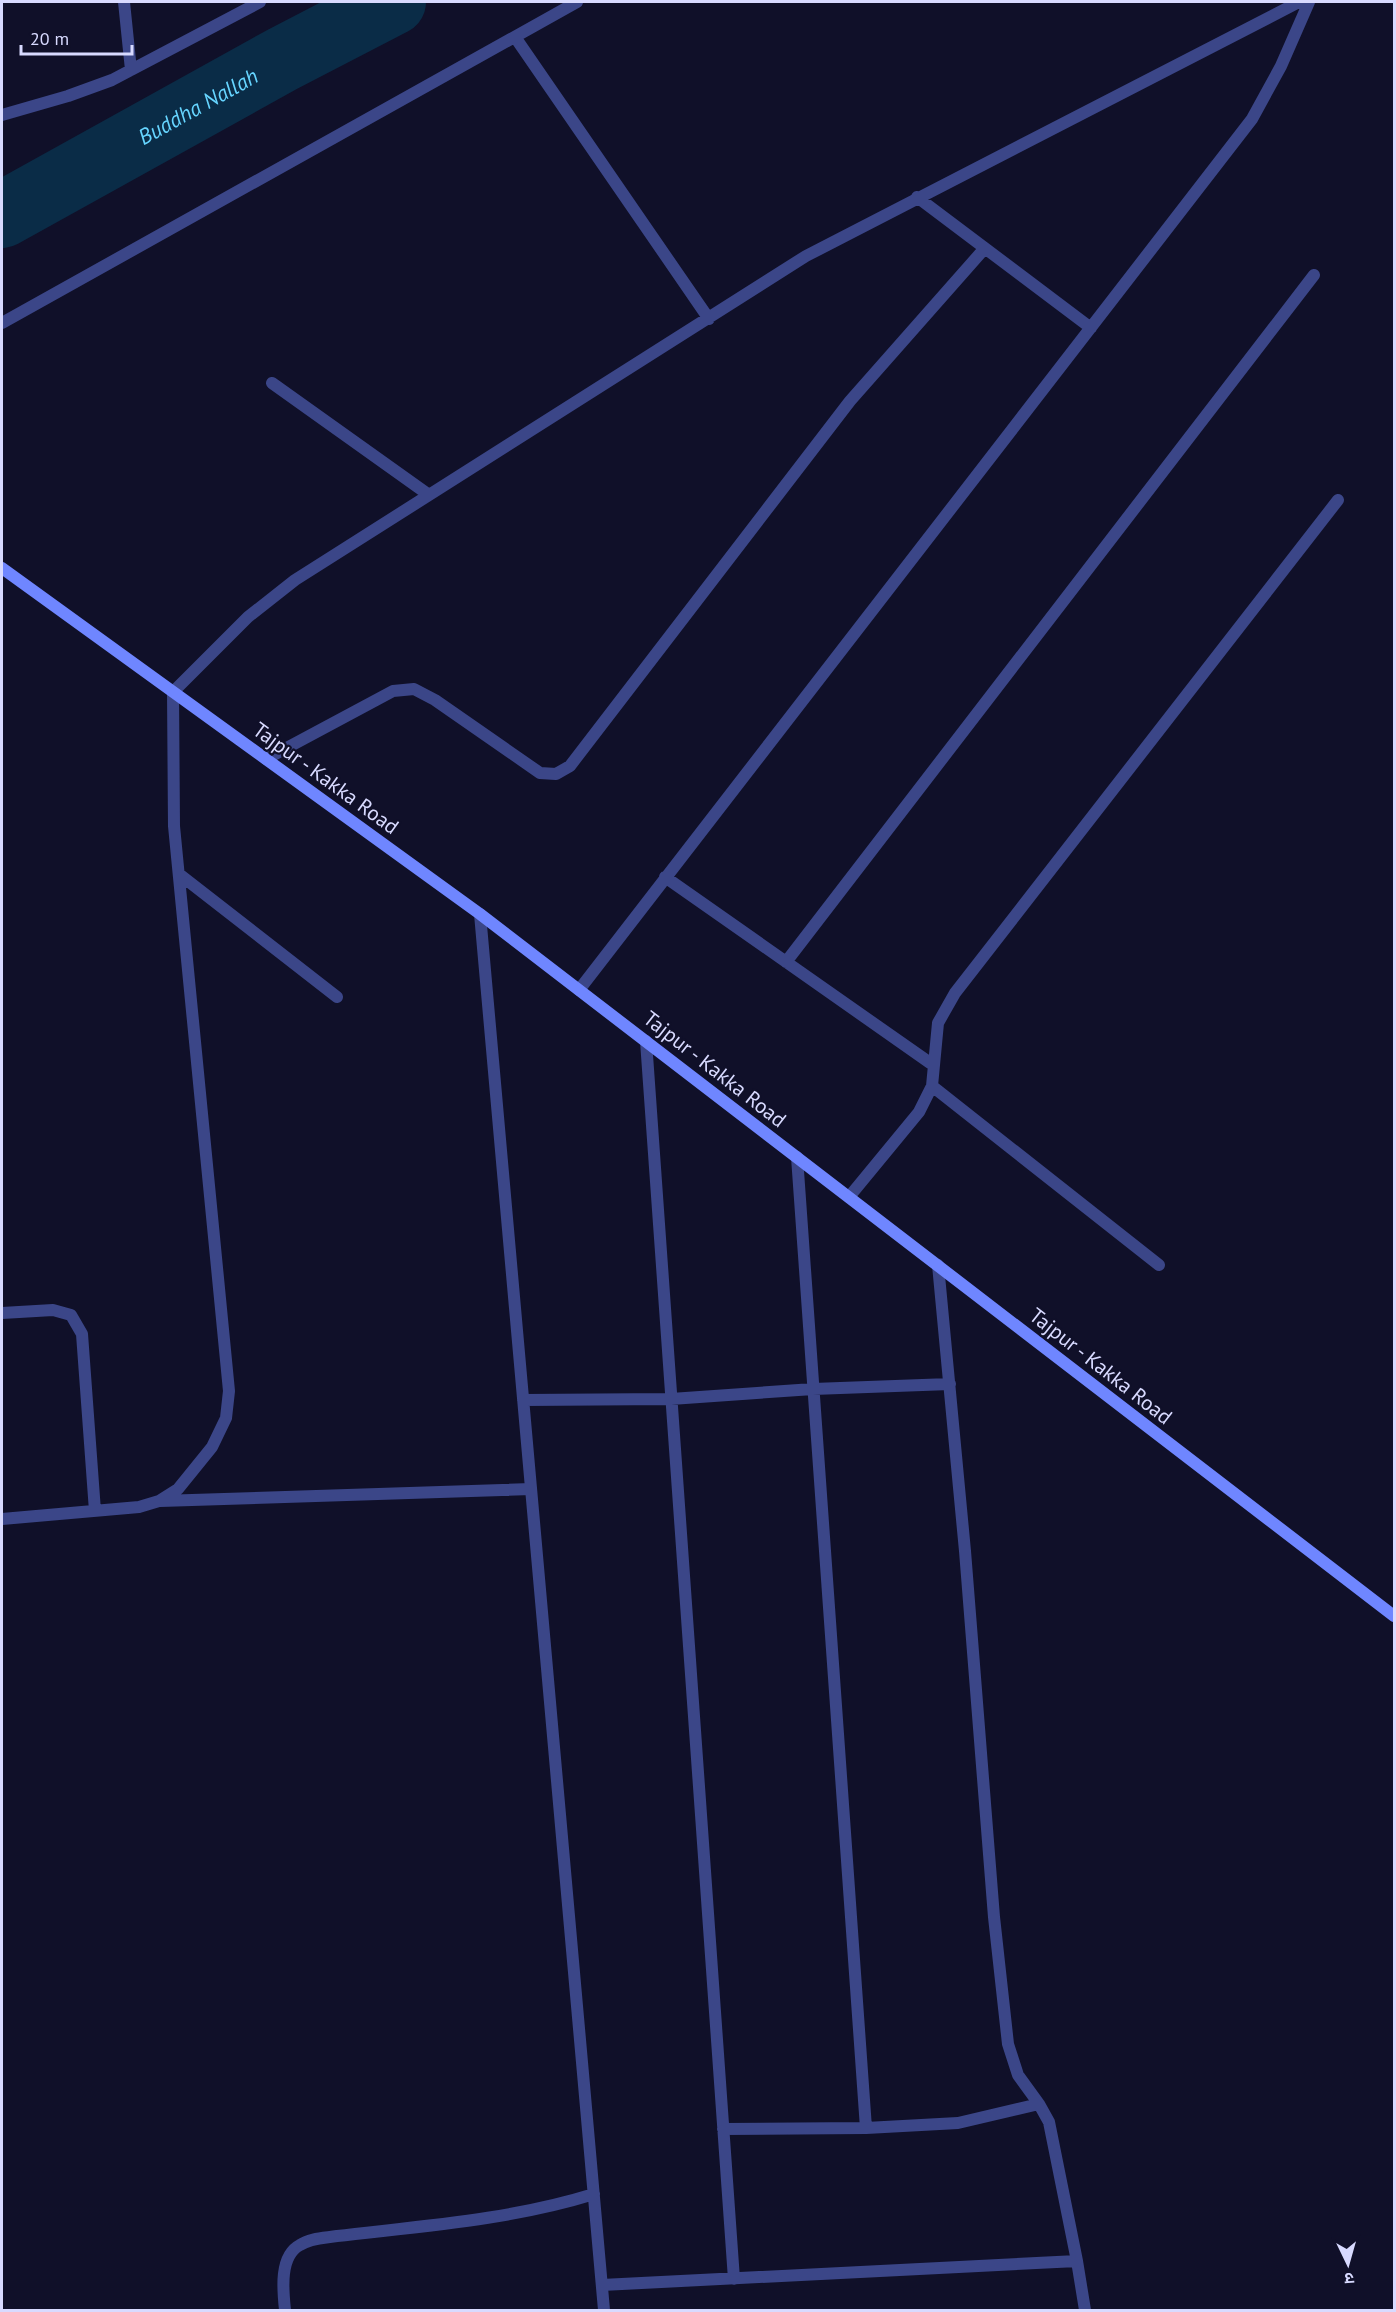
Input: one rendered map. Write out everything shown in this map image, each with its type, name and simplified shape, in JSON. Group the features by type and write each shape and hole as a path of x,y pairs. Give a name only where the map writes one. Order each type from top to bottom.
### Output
{"street":[{"path":"124,2 130,70"},
{"path":"2,115 68,96 112,80 260,2"},
{"path":"2,323 577,2"},
{"path":"2,1519 139,1508 159,1501 178,1489 212,1447 226,1418 229,1391 174,826 173,692 248,617 295,580 806,256 1299,2"},
{"path":"579,990 1252,119 1281,66 1309,2"},
{"path":"515,37 709,319"},
{"path":"917,197 1091,328"},
{"path":"266,759 393,691 414,689 435,700 540,773 556,774 570,766 850,401 985,248"},
{"path":"786,962 1314,275"},
{"path":"272,383 429,495"},
{"path":"849,1197 919,1112 932,1086 938,1023 955,993 1338,500"},
{"name":"Tajpur - Kakka Road","path":"2,568 480,914 1395,1616"},
{"path":"178,874 337,997"},
{"path":"665,877 933,1065"},
{"path":"480,914 604,2310"},
{"path":"646,1041 734,2279"},
{"path":"932,1086 1159,1264"},
{"path":"797,1157 866,2128"},
{"path":"938,1265 994,1917 1008,2044 1018,2075 1049,2122 1085,2310"},
{"path":"2,1313 53,1310 71,1315 82,1334 95,1511"},
{"path":"523,1400 671,1399 813,1389 950,1384"},
{"path":"159,1501 531,1489"},
{"path":"723,2130 866,2128 958,2123 1039,2104"},
{"path":"285,2310 284,2272 289,2256 298,2245 315,2239 336,2236 516,2214 553,2207 594,2194"},
{"path":"602,2285 1077,2261"}],"waterway":[{"name":"Buddha Nallah","path":"2,215 283,59 393,2"}]}
